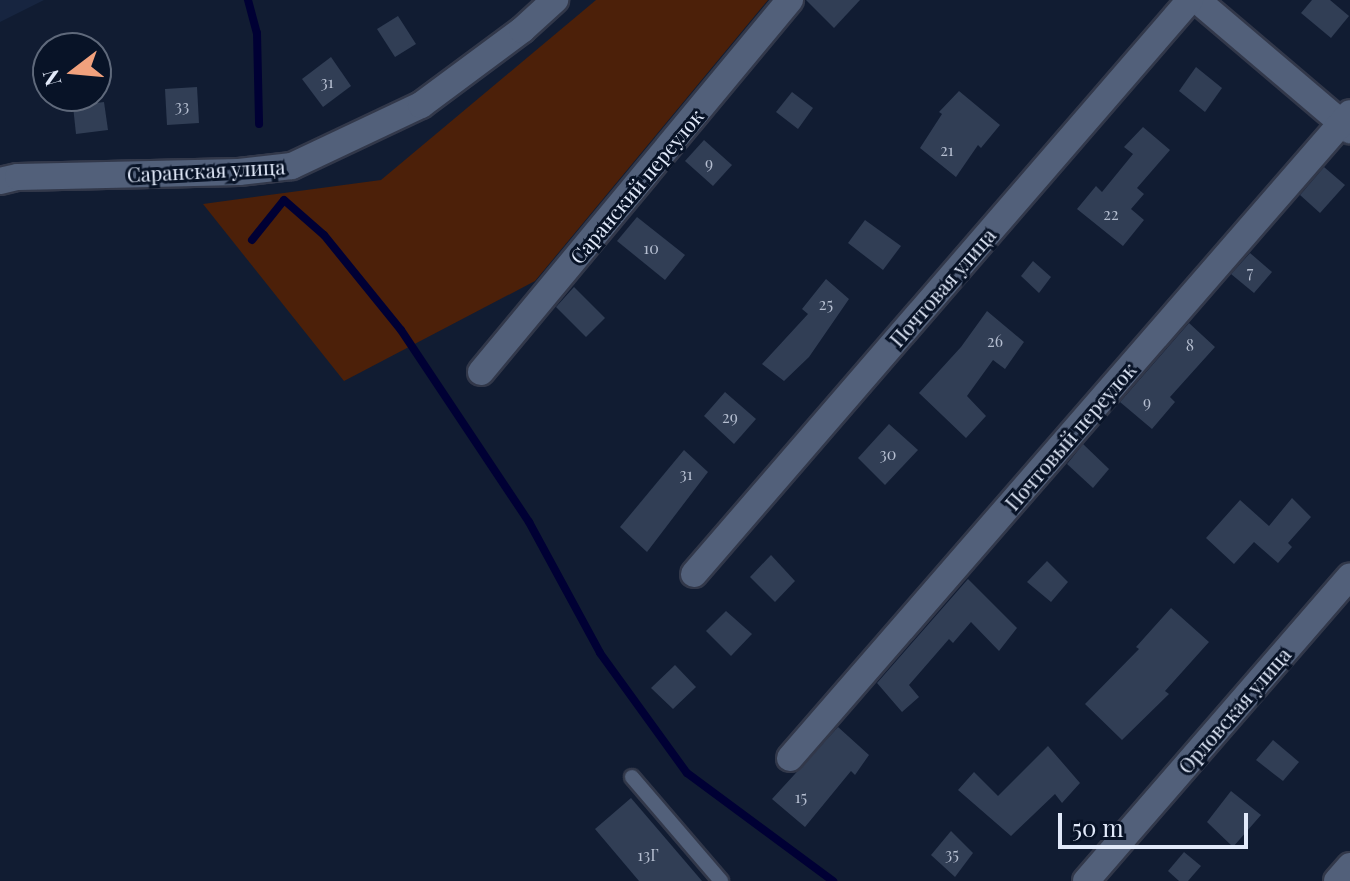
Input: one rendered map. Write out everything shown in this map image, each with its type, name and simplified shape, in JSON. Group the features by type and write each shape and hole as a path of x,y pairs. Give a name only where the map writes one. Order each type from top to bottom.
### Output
{"street":[{"name":"Саранская улица","path":"0,181 18,177 239,172 292,166 421,105 522,30 555,0"},
{"name":"Саранский переулок","path":"481,372 790,0"},
{"name":"Почтовая улица","path":"694,574 1190,0"},
{"path":"1197,0 1347,122"},
{"name":"Почтовый переулок","path":"790,758 1347,122"},
{"name":"Орловская улица","path":"1086,881 1350,576"},
{"path":"1337,881 1350,866"}],"lane":[{"path":"632,777 721,881"}],"shaded area":[{"path":"0,0 44,0 0,22"},
{"path":"596,0 768,0 535,281 344,381 203,204 381,180"}],"building":[{"path":"806,0 860,0 834,28"},
{"path":"1312,0 1330,0 1349,16 1331,38 1301,13"},
{"path":"398,16 416,44 395,57 377,29"},
{"path":"331,57 351,86 323,107 302,79"},
{"path":"1196,67 1222,88 1205,112 1179,91"},
{"path":"197,87 199,123 167,125 165,89"},
{"path":"959,91 1000,125 981,148 978,145 956,177 920,148 942,114 939,112"},
{"path":"792,92 813,108 798,129 776,112"},
{"path":"74,112 105,112 108,130 76,134"},
{"path":"1143,127 1170,150 1137,188 1144,194 1131,209 1144,220 1123,246 1077,209 1096,186 1102,192 1133,154 1124,147"},
{"path":"704,140 732,165 713,186 685,161"},
{"path":"1324,167 1345,185 1320,213 1300,195"},
{"path":"637,217 685,255 665,280 617,241"},
{"path":"865,220 901,246 883,270 848,243"},
{"path":"1250,253 1272,272 1254,293 1231,274"},
{"path":"1033,261 1051,277 1039,293 1021,276"},
{"path":"826,279 849,299 809,357 784,381 762,364 808,314 802,309"},
{"path":"574,287 605,318 586,337 556,307"},
{"path":"987,311 1024,342 1005,369 993,360 967,396 986,416 966,438 919,393 961,347"},
{"path":"1189,323 1215,347 1170,397 1175,402 1152,429 1120,402"},
{"path":"725,392 756,419 734,444 704,416"},
{"path":"889,424 918,450 885,485 858,458"},
{"path":"1083,444 1109,469 1093,488 1067,464"},
{"path":"684,450 708,472 647,552 620,527"},
{"path":"1292,498 1311,517 1288,543 1292,547 1278,563 1254,542 1234,564 1206,538 1240,500 1269,526"},
{"path":"771,555 795,581 775,602 750,577"},
{"path":"1047,561 1068,582 1051,602 1027,582"},
{"path":"968,579 1017,628 999,651 971,622 953,643 949,639 909,685 919,697 902,712 877,683"},
{"path":"1171,608 1209,642 1165,691 1169,694 1122,740 1085,704 1139,649 1136,647"},
{"path":"726,611 752,634 731,656 706,631"},
{"path":"675,665 696,687 673,709 651,688"},
{"path":"838,727 869,755 855,775 851,771 805,827 772,799"},
{"path":"1273,740 1299,762 1283,781 1256,760"},
{"path":"1048,746 1080,783 1062,803 1055,794 1011,836 958,790 974,772 998,796"},
{"path":"1231,791 1261,815 1233,847 1207,822"},
{"path":"631,798 702,881 639,881 595,829"},
{"path":"951,831 973,853 955,877 931,855"},
{"path":"1184,852 1201,866 1188,881 1179,881 1168,871"}],"waterway":[{"path":"248,0 257,33 259,124"},
{"path":"252,240 284,200 324,235 401,330 529,522 600,653 687,773 833,881"}]}
